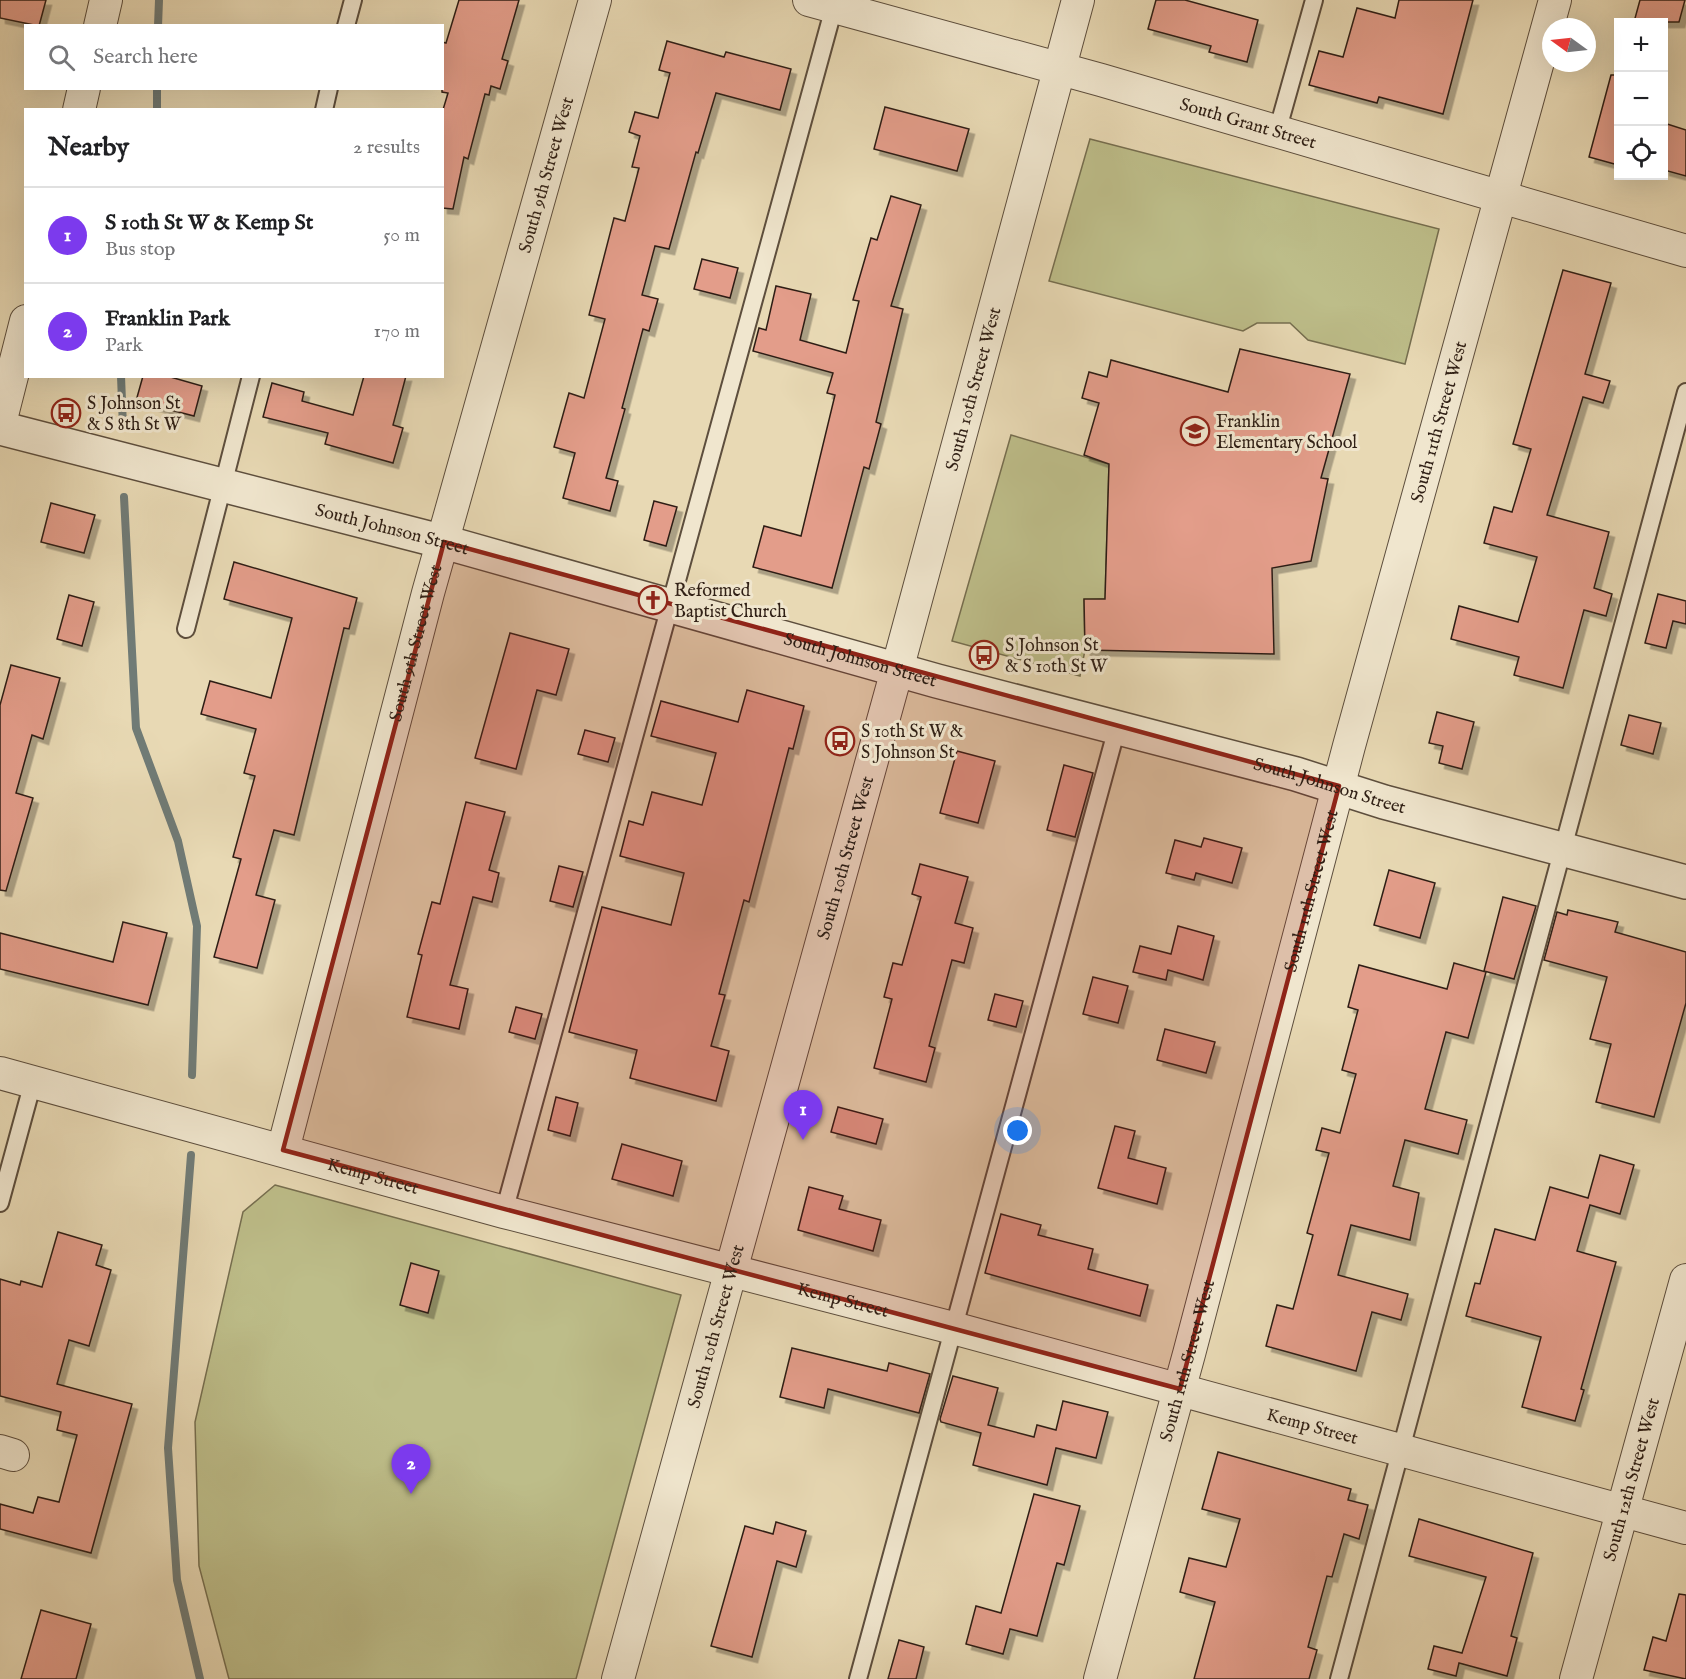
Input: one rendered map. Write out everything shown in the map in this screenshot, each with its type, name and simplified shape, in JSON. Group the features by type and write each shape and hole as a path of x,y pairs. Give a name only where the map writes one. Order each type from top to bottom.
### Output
{"street":[{"path":"100,24 106,0"},
{"name":"South 9th Street West","path":"283,1150 444,542 595,0"},
{"name":"South 10th Street West","path":"618,1679 723,1290 732,1269 897,670 1078,0"},
{"name":"South 11th Street West","path":"1100,1679 1180,1389 1339,786 1555,0"},
{"name":"South Grant Street","path":"827,2 1686,251"},
{"path":"79,108 84,90"},
{"path":"0,423 24,329"},
{"name":"South Johnson Street","path":"0,428 444,542 897,670 1339,786 1384,802 1686,882"},
{"name":"Kemp Street","path":"0,1073 504,1212 732,1269 953,1328 1686,1528"},
{"name":"South 12th Street West","path":"1576,1679 1686,1280"}],"lane":[{"path":"347,24 353,0"},
{"path":"1277,132 1314,0"},
{"path":"504,1212 669,605 827,2"},
{"path":"324,108 329,90"},
{"path":"186,629 250,378"},
{"path":"1339,1679 1686,392"},
{"path":"858,1679 1117,728"},
{"path":"0,1203 33,1082"}],"highlighted area":[{"path":"444,542 1339,786 1180,1389 283,1150"}],"green space":[{"path":"1090,139 1439,229 1405,364 1308,340 1290,323 1257,323 1243,331 1049,281"},
{"path":"1011,435 1109,464 1105,599 1084,600 1085,650 1080,676 952,641"},
{"path":"275,1185 681,1295 576,1679 229,1679 199,1566 195,1422 243,1212"}],"building":[{"path":"0,0 46,0 40,24 0,18"},
{"path":"459,0 519,0 502,59 508,61 500,89 491,86 489,95 485,94 468,159 464,157 453,209 444,208 444,108 448,93 442,90 444,90 444,42 446,43"},
{"path":"1156,0 1185,0 1258,20 1247,62 1209,52 1211,46 1148,29"},
{"path":"1399,0 1473,0 1443,114 1379,97 1377,103 1309,85 1319,51 1343,57 1357,8 1395,18"},
{"path":"1640,0 1685,0 1679,22 1668,22 1668,18 1635,18"},
{"path":"667,41 724,57 726,52 791,69 780,110 716,93 698,153 696,152 669,249 655,246 642,295 658,299 649,331 643,329 622,408 625,409 606,478 618,481 610,511 563,498 575,453 554,447 569,393 584,398 605,319 589,315 614,218 625,221 639,168 632,167 640,136 629,132 635,112 658,118 670,73 659,70"},
{"path":"1611,75 1614,75 1614,164 1589,157"},
{"path":"885,107 969,129 957,171 874,149"},
{"path":"1668,124 1686,130 1686,176 1668,171"},
{"path":"891,196 921,205 891,306 903,309 876,422 881,424 869,469 864,467 832,588 753,567 764,526 801,536 835,395 827,393 833,373 753,351 759,328 766,330 776,286 811,294 800,340 846,353 859,301 853,300 871,238 877,240"},
{"path":"702,259 738,268 730,298 694,289"},
{"path":"1563,270 1611,283 1585,374 1610,381 1603,403 1583,397 1547,515 1609,532 1594,588 1612,594 1606,616 1584,610 1563,688 1514,675 1519,657 1451,639 1459,606 1518,622 1537,557 1484,543 1494,507 1512,512 1531,449 1513,444"},
{"name":"Franklin Elementary School","path":"1240,349 1350,374 1321,478 1328,479 1311,561 1272,568 1274,654 1085,650 1084,599 1105,599 1109,464 1084,455 1099,403 1082,398 1089,372 1107,377 1111,360 1228,392"},
{"path":"142,378 174,378 202,386 194,416 136,401"},
{"path":"363,378 405,378 393,425 403,428 393,463 325,444 328,433 263,417 272,383 304,392 302,401 353,415"},
{"path":"654,501 677,507 666,546 644,540"},
{"path":"51,503 95,515 84,553 41,542"},
{"path":"234,562 357,598 349,629 344,628 294,835 274,830 256,895 275,900 257,968 214,957 241,859 233,857 255,776 244,773 256,729 201,714 210,681 271,698 292,618 224,599"},
{"path":"1658,594 1686,601 1686,624 1673,621 1666,648 1645,643"},
{"path":"69,595 94,602 82,646 57,639"},
{"path":"510,633 569,649 556,695 537,690 516,769 475,758"},
{"path":"11,665 60,678 43,739 32,735 16,793 33,798 6,891 0,890 0,705"},
{"path":"747,690 804,706 793,749 789,748 749,902 744,900 719,994 725,995 711,1046 729,1051 716,1101 630,1078 637,1050 569,1032 602,907 671,925 684,873 620,856 629,821 643,825 652,792 702,805 716,753 651,736 661,701 738,722"},
{"path":"1437,712 1474,722 1462,769 1439,763 1443,746 1429,743"},
{"path":"1629,715 1661,723 1653,754 1621,745"},
{"path":"585,730 615,738 608,762 578,754"},
{"path":"957,751 995,761 978,823 940,813"},
{"path":"1064,765 1093,773 1075,837 1047,830"},
{"path":"466,802 505,812 489,870 499,873 492,902 473,897 450,985 468,989 459,1029 407,1017 422,955 418,954 432,902 440,904"},
{"path":"1204,838 1242,848 1232,883 1196,873 1194,880 1166,873 1175,840 1201,847"},
{"path":"920,864 968,877 955,923 973,928 964,963 952,960 929,1046 935,1048 926,1082 874,1068 892,999 884,997 893,963 902,965 921,897 912,894"},
{"path":"559,866 583,872 573,907 550,901"},
{"path":"1389,870 1435,883 1420,938 1374,925"},
{"path":"1503,897 1536,906 1514,979 1484,971"},
{"path":"1568,910 1618,922 1615,932 1686,952 1686,1003 1654,1117 1596,1102 1611,1044 1590,1039 1607,977 1544,960 1557,912 1567,915"},
{"path":"123,922 167,933 148,1005 0,969 0,933 113,962"},
{"path":"1178,926 1214,936 1203,980 1168,970 1166,980 1133,972 1140,946 1171,954"},
{"path":"1454,963 1486,972 1468,1038 1446,1032 1425,1109 1467,1120 1458,1154 1405,1140 1393,1186 1419,1193 1410,1240 1351,1225 1338,1275 1408,1294 1401,1320 1372,1312 1356,1371 1266,1346 1277,1305 1293,1309 1313,1235 1307,1233 1329,1153 1316,1150 1322,1128 1340,1133 1356,1074 1342,1070 1358,1010 1348,1007 1359,965 1447,989"},
{"path":"1093,977 1128,986 1118,1023 1083,1014"},
{"path":"995,994 1023,1001 1016,1027 988,1020"},
{"path":"516,1007 542,1014 535,1039 509,1032"},
{"path":"1165,1029 1215,1042 1206,1073 1157,1060"},
{"path":"556,1097 578,1103 570,1136 548,1130"},
{"path":"838,1107 883,1119 876,1144 831,1132"},
{"path":"1115,1126 1135,1131 1128,1158 1166,1168 1157,1204 1098,1188"},
{"path":"622,1144 682,1161 673,1196 612,1179"},
{"path":"1600,1155 1634,1165 1620,1214 1590,1205 1577,1251 1616,1262 1581,1389 1584,1390 1575,1421 1522,1407 1541,1337 1466,1316 1475,1283 1480,1284 1495,1229 1535,1240 1550,1187 1588,1198"},
{"path":"809,1187 843,1196 839,1209 881,1220 873,1251 798,1230"},
{"path":"1001,1214 1041,1225 1038,1235 1093,1249 1088,1269 1148,1285 1140,1316 985,1273"},
{"path":"58,1232 102,1245 96,1265 111,1270 89,1346 69,1340 57,1384 132,1404 91,1553 0,1529 0,1504 33,1513 38,1497 59,1502 77,1435 57,1430 61,1412 0,1396 0,1279 20,1285 21,1281 42,1287"},
{"path":"411,1263 439,1271 428,1313 400,1305"},
{"path":"792,1348 887,1371 889,1363 930,1374 919,1413 828,1389 824,1408 780,1397"},
{"path":"953,1376 998,1388 988,1425 1034,1437 1037,1425 1056,1430 1063,1401 1108,1412 1096,1458 1056,1448 1047,1485 973,1465 981,1433 941,1422 940,1419"},
{"path":"1218,1452 1351,1489 1348,1500 1368,1505 1359,1539 1344,1534 1332,1577 1327,1576 1308,1647 1317,1650 1309,1679 1194,1679 1215,1602 1180,1592 1189,1558 1226,1567 1240,1519 1202,1509"},
{"path":"1034,1494 1080,1506 1064,1565 1057,1563 1037,1636 1010,1629 1003,1654 966,1644 976,1606 1001,1613"},
{"path":"1419,1519 1533,1553 1511,1636 1517,1638 1507,1676 1459,1663 1456,1676 1428,1669 1434,1646 1462,1653 1486,1577 1409,1556"},
{"path":"776,1522 806,1531 796,1567 777,1561 752,1657 711,1646 745,1526 773,1534"},
{"path":"1679,1594 1686,1595 1686,1679 1644,1670 1653,1637 1666,1641"},
{"path":"41,1610 91,1624 76,1679 21,1679"},
{"path":"899,1640 924,1647 916,1679 888,1679"}],"waterway":[{"path":"158,24 159,0"},
{"path":"157,90 157,108"},
{"path":"121,378 123,427"},
{"path":"124,497 136,728 178,841 197,926 192,1075"},
{"path":"191,1155 168,1448 177,1580 200,1679"}],"place":[{"name":"S Johnson St & S 8th St W","path":"66,413"},
{"name":"Franklin Elementary School","path":"1195,431"},
{"name":"Reformed Baptist Church","path":"653,600"},
{"name":"S Johnson St & S 10th St W","path":"984,655"},
{"name":"S 10th St W & S Johnson St","path":"840,741"},
{"name":"S 10th St W & Kemp St","path":"803,1140"},
{"name":"Franklin Park","path":"411,1494"}]}
